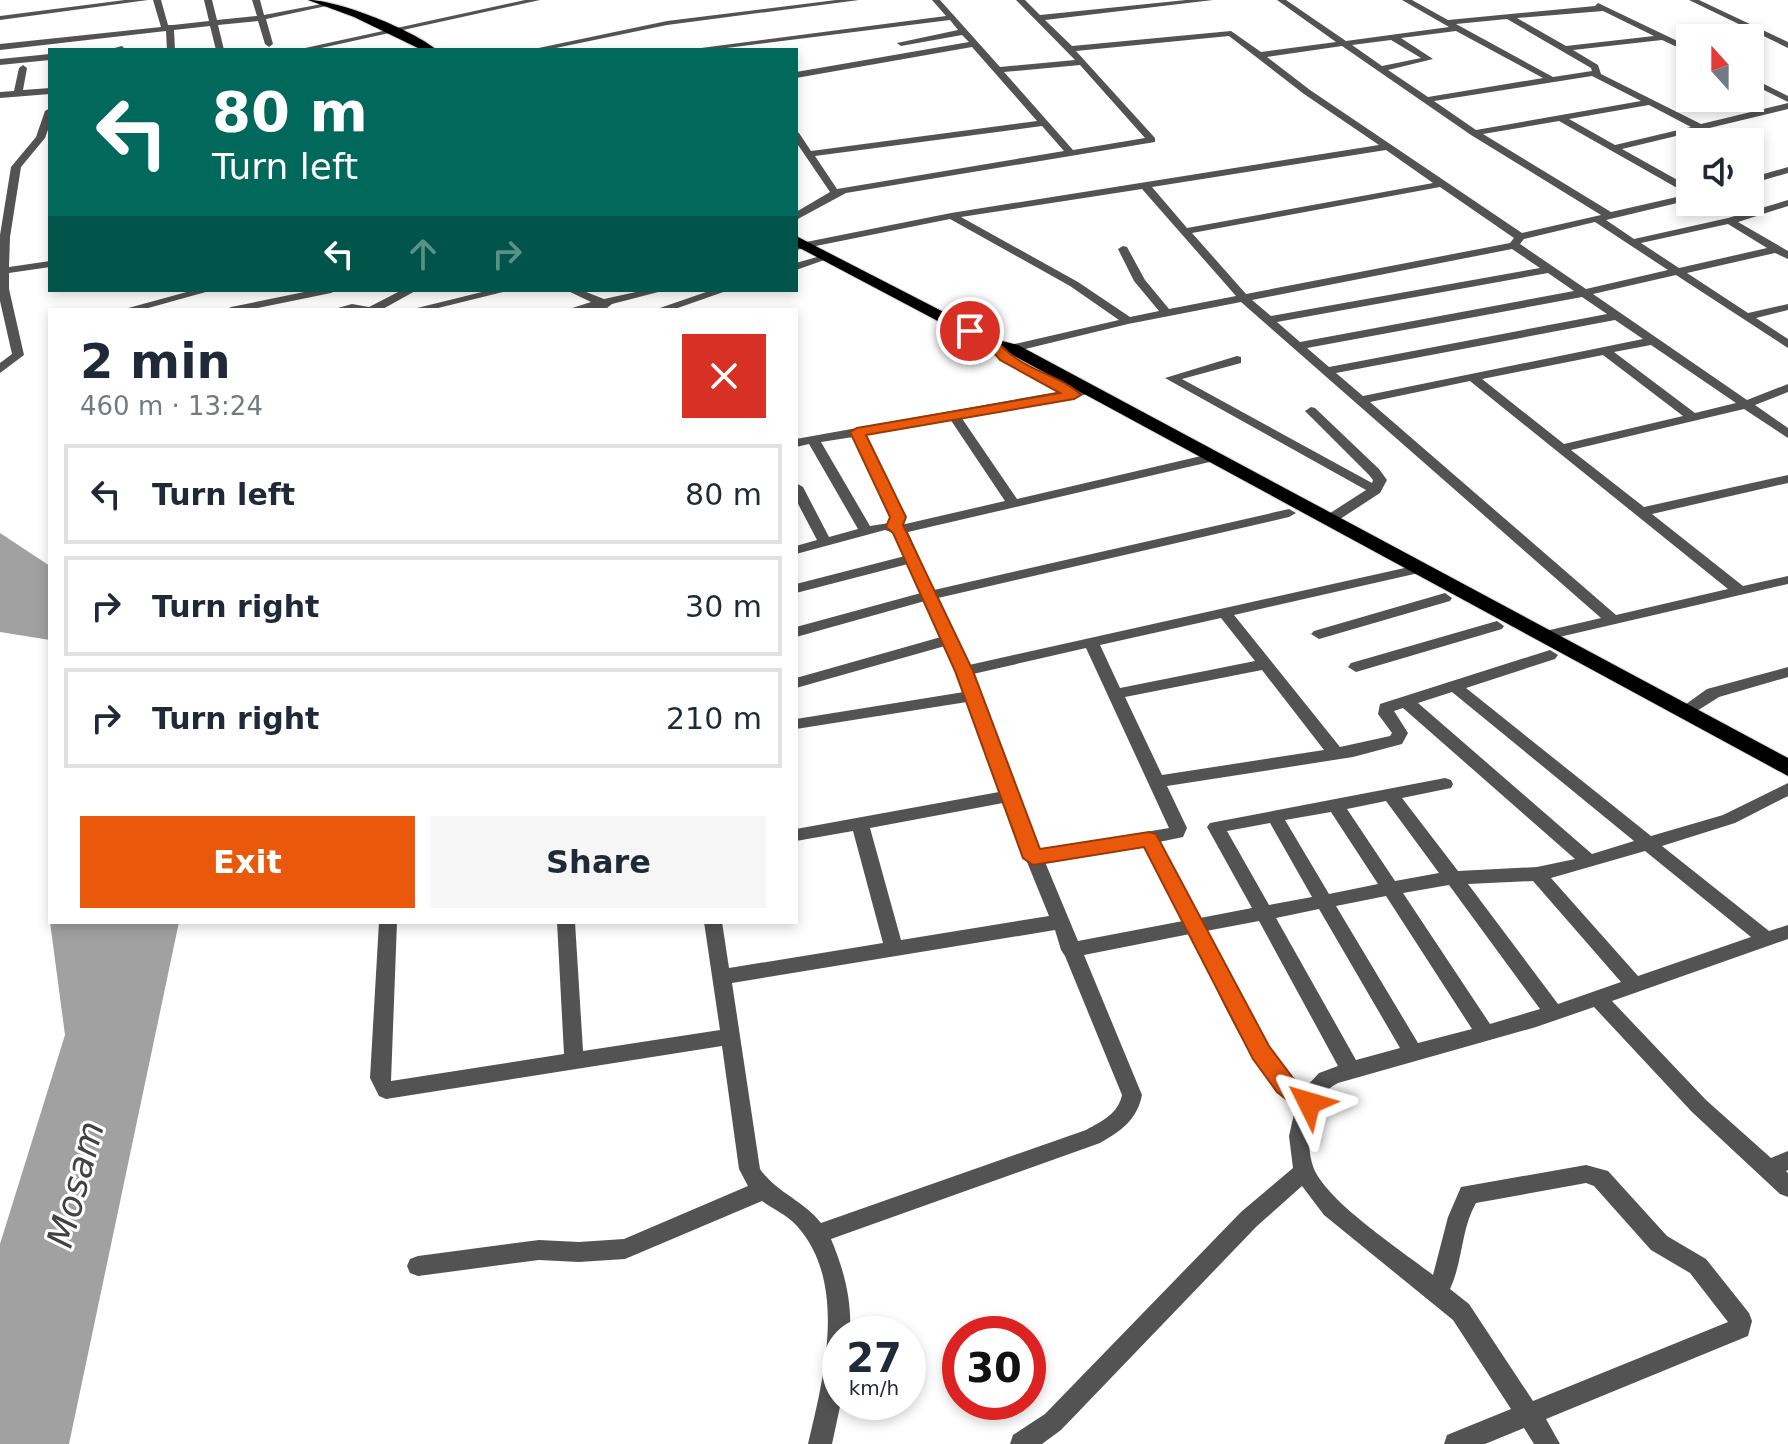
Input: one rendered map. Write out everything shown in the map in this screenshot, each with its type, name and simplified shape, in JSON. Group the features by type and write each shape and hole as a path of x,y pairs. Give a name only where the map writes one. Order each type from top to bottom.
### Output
{"highway":[{"path":"313,0 391,29 427,48"},
{"path":"799,244 999,347 1204,459 1329,520 1445,598 1497,626 1546,645 1788,768"},
{"path":"1204,459 1289,513 1409,571 1546,645 1788,787"}],"street":[{"path":"0,18 76,4 144,0"},
{"path":"157,0 171,48"},
{"path":"208,0 219,48"},
{"path":"256,0 269,44"},
{"path":"309,48 536,0"},
{"path":"768,0 776,9"},
{"path":"543,48 667,23 855,0"},
{"path":"936,0 1071,154"},
{"path":"798,216 835,193 1152,140 1070,49 1020,0"},
{"path":"1037,18 1207,0"},
{"path":"1281,0 1474,133 1610,216"},
{"path":"1406,0 1550,79"},
{"path":"1588,0 1676,43"},
{"path":"1693,0 1788,45"},
{"path":"76,4 79,38"},
{"path":"113,4 122,48"},
{"path":"0,47 261,18 327,5"},
{"path":"1449,22 1605,8"},
{"path":"24,15 25,44"},
{"path":"1509,17 1595,67 1597,73"},
{"path":"706,48 950,18"},
{"path":"1259,55 1458,28"},
{"path":"901,43 963,32"},
{"path":"1070,49 1231,33 1442,184 1517,241 1549,270 1788,434"},
{"path":"1380,69 1429,60 1393,37"},
{"path":"1565,49 1663,37"},
{"path":"798,75 974,44"},
{"path":"0,62 48,57"},
{"path":"998,70 1082,62"},
{"path":"0,70 48,65"},
{"path":"18,94 23,68"},
{"path":"1425,100 1597,73 1699,127"},
{"path":"1764,87 1788,99"},
{"path":"0,95 48,91"},
{"path":"1474,133 1652,102"},
{"path":"1613,148 1788,106"},
{"path":"0,369 18,355 8,318 3,271 16,167 40,138 48,116"},
{"path":"1560,118 1676,186"},
{"path":"810,154 1044,123"},
{"path":"798,138 835,193"},
{"path":"799,244 951,216 1387,147"},
{"path":"1764,177 1788,170"},
{"path":"1188,231 1442,184"},
{"path":"1145,186 1188,231 1244,299 1614,621"},
{"path":"999,347 1517,241 1676,198"},
{"path":"1633,242 1730,221 1788,203"},
{"path":"951,216 1074,284 1128,321"},
{"path":"1597,219 1788,344"},
{"path":"1730,221 1788,256"},
{"path":"1123,249 1140,281 1167,314"},
{"path":"1298,346 1584,293 1776,249"},
{"path":"798,266 828,257"},
{"path":"3,271 48,264"},
{"path":"1269,320 1549,270"},
{"path":"135,308 199,292"},
{"path":"241,308 321,292"},
{"path":"374,308 407,292"},
{"path":"424,308 496,292"},
{"path":"577,292 614,308"},
{"path":"583,308 652,292"},
{"path":"666,308 717,292"},
{"path":"1748,316 1788,307"},
{"path":"1327,371 1617,316"},
{"path":"1360,400 1652,341"},
{"path":"1604,350 1693,417"},
{"path":"1237,360 1171,378 1375,490"},
{"path":"1472,377 1740,591"},
{"path":"1562,448 1745,405 1788,388"},
{"path":"798,443 1082,393"},
{"path":"1311,411 1380,480 1375,490 1329,520"},
{"path":"954,416 1013,503"},
{"path":"815,1235 1093,1137 1125,1116 1132,1095 1033,858 964,671 897,528 898,517 857,432"},
{"path":"813,440 866,531"},
{"path":"798,550 866,531 897,528 1204,459"},
{"path":"1641,512 1788,479"},
{"path":"798,491 825,543"},
{"path":"798,631 928,596 1289,513"},
{"path":"798,523 813,519"},
{"path":"798,588 913,558"},
{"path":"964,671 1409,571"},
{"path":"1156,782 1396,740 1400,733 1384,711 1405,701 1454,686 1546,645 1614,621 1788,580"},
{"path":"1319,634 1445,598"},
{"path":"1224,612 1335,752"},
{"path":"1356,667 1497,626"},
{"path":"798,682 948,640"},
{"path":"1033,858 1173,835 1178,828 1091,642"},
{"path":"1115,694 1265,664"},
{"path":"1683,712 1713,693 1788,672"},
{"path":"1454,686 1767,940"},
{"path":"798,724 973,696"},
{"path":"1405,701 1589,861"},
{"path":"1351,1070 1215,830 1218,826 1445,784"},
{"path":"1070,950 1452,878 1537,874 1729,819 1788,787"},
{"path":"1390,794 1554,1013"},
{"path":"798,835 1009,796"},
{"path":"1335,804 1485,1033"},
{"path":"1274,816 1413,1053"},
{"path":"860,823 894,949"},
{"path":"1149,839 1269,1066 1285,1085 1309,1103"},
{"path":"1537,874 1635,985"},
{"path":"721,977 1059,922"},
{"path":"388,924 380,1078 386,1090 730,1037"},
{"path":"566,924 574,1062"},
{"path":"713,924 754,1181 803,1218 828,1256 837,1282 839,1311 820,1444"},
{"path":"1548,1444 1461,1312 1332,1208 1304,1171 1299,1126 1309,1103 1326,1079 1351,1070 1554,1013 1788,932"},
{"path":"1597,998 1699,1106 1779,1164 1788,1187"},
{"path":"1022,1444 1053,1422 1249,1219 1304,1171"},
{"path":"1436,1291 1448,1269 1460,1209 1469,1194 1586,1174 1601,1178 1659,1243 1698,1266 1741,1321 1740,1328 1527,1412 1456,1444"},
{"path":"418,1266 539,1250 579,1252 625,1249 763,1190"}],"water":[{"path":"0,533 48,565 48,640 0,632"},
{"name":"Mosam","path":"50,924 179,924 69,1444 0,1444 0,1244 65,1035"}],"route":[{"path":"970,331 993,344 997,352 1005,357 1074,395 857,432 898,517 894,527 900,530 964,671 1033,858 1149,839 1261,1053 1276,1076 1309,1103"}]}
